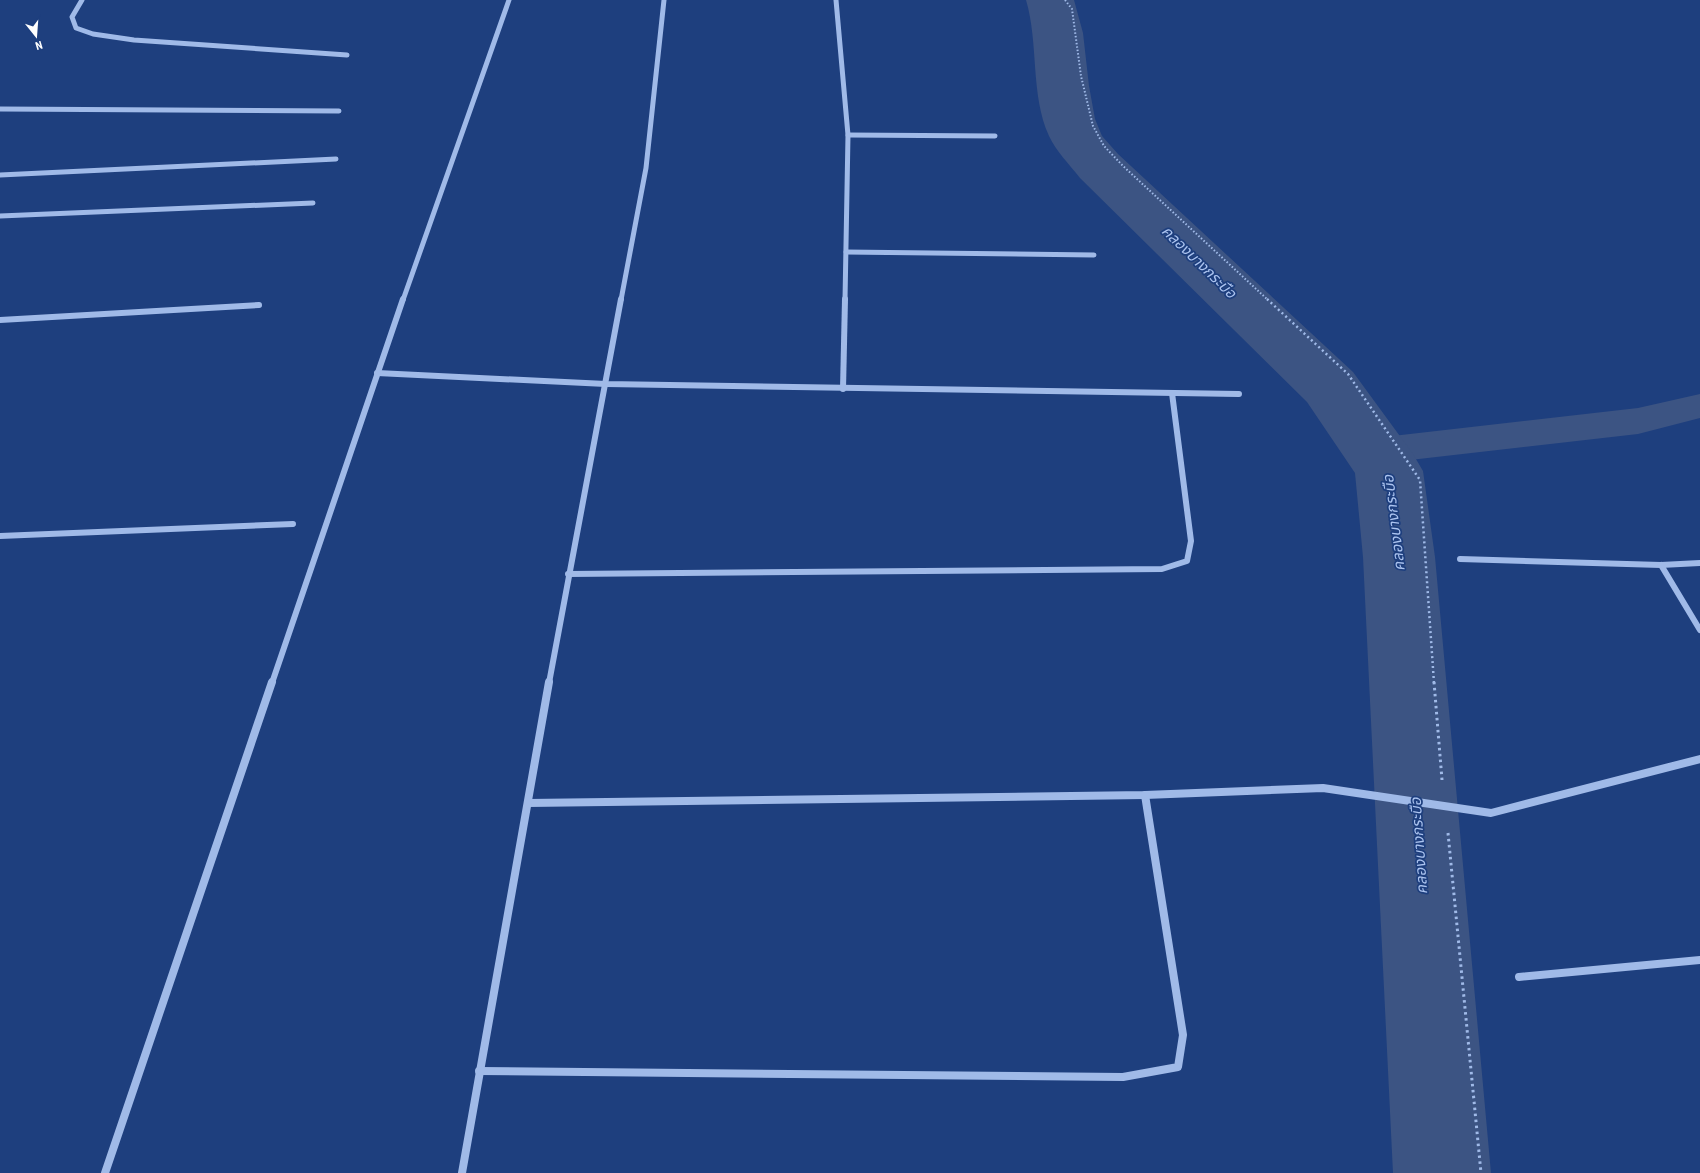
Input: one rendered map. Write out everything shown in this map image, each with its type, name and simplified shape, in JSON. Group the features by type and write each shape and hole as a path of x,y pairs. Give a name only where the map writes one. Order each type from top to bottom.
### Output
{"street":[{"path":"82,0 72,18 76,28 93,34 134,40 347,55"},
{"path":"105,1173 377,373 509,0"},
{"path":"462,1173 568,574 606,384 646,168 664,0"},
{"path":"836,0 848,135 843,389"},
{"path":"0,109 340,111"},
{"path":"848,135 995,136"},
{"path":"0,175 336,159"},
{"path":"0,216 313,204"},
{"path":"846,252 1094,255"},
{"path":"0,320 259,305"},
{"path":"377,373 606,384 843,389 1239,394"},
{"path":"568,574 1162,569 1187,561 1191,541 1172,393"},
{"path":"0,536 293,524"},
{"path":"1460,558 1660,565 1700,564"},
{"path":"1660,565 1700,630"},
{"path":"528,803 1144,795 1323,788 1491,813 1700,759"},
{"path":"479,1071 1123,1077 1178,1067 1183,1035 1144,795"},
{"path":"1520,977 1700,960"}],"path":[{"path":"1065,0 1072,9 1085,100 1091,124 1099,139 1123,166 1348,374 1420,480 1435,707 1443,786"},
{"path":"1447,825 1481,1173"}],"waterway":[{"name":"คลองบางกระบือ","path":"1050,0 1058,33 1065,103 1069,119 1075,135 1080,143 1099,166 1330,387 1389,471 1399,557 1442,1173"},
{"path":"1375,451 1638,421 1700,406"}]}
